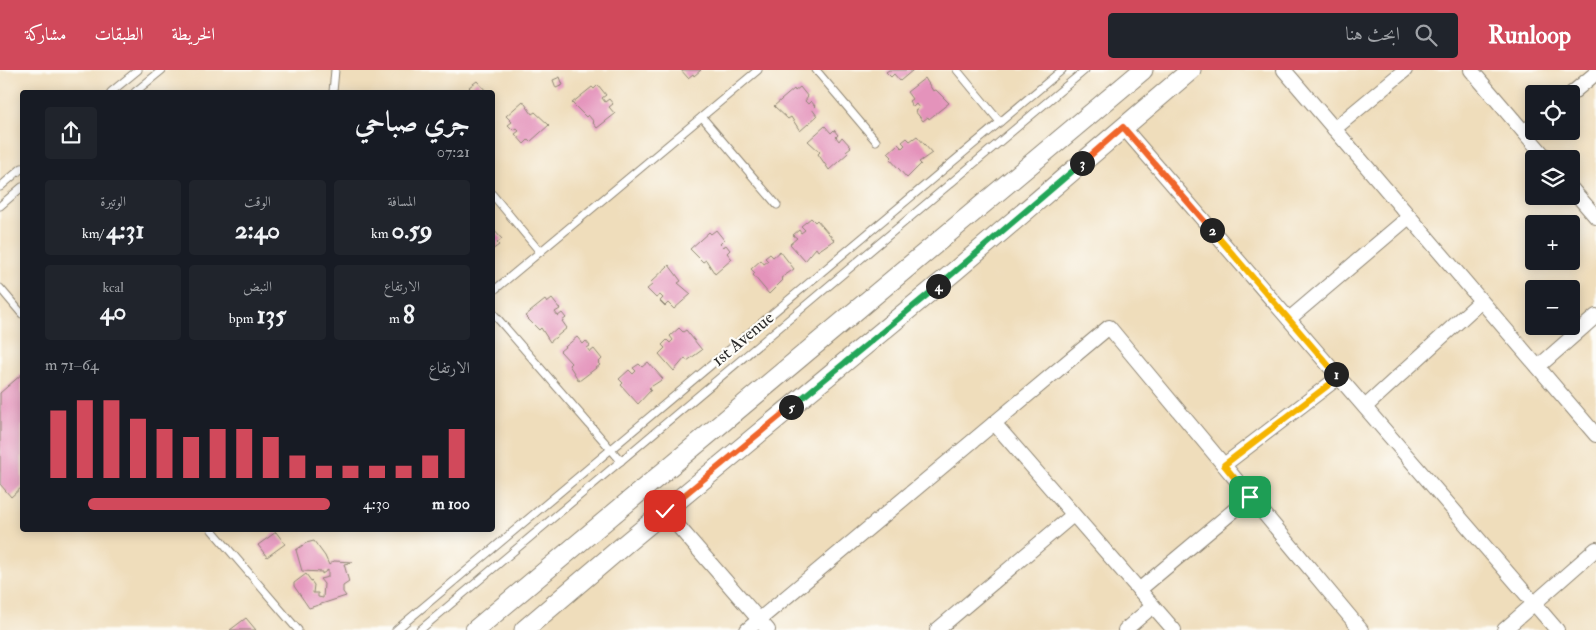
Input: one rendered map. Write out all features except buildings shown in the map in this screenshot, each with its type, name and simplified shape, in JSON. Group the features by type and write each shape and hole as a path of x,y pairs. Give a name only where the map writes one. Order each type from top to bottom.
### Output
{"main road":[{"path":"475,630 1143,70"},
{"path":"524,630 955,271 1191,70"}],"street":[{"path":"1284,70 1596,435"},
{"path":"1334,129 1405,70"},
{"path":"1471,70 1525,124"},
{"path":"1580,86 1596,73"},
{"path":"1123,127 1558,630"},
{"path":"1580,198 1596,217"},
{"path":"1289,319 1410,217"},
{"path":"1365,407 1482,301"},
{"path":"1538,367 1596,316"},
{"path":"747,630 764,625 994,423 1109,327 1361,630"},
{"path":"1224,465 1339,377"},
{"path":"994,423 1174,630"},
{"path":"1139,590 1250,497"},
{"path":"665,511 764,625"},
{"path":"937,630 1073,514"},
{"path":"1504,630 1596,549"},
{"path":"1125,630 1153,606"}],"lane":[{"path":"114,90 138,70"},
{"path":"137,90 162,70"},
{"path":"333,90 335,70"},
{"path":"495,290 758,70"},
{"path":"816,70 876,141"},
{"path":"957,70 1000,122"},
{"name":"1st Avenue","path":"396,630 1062,70"},
{"name":"1st Avenue","path":"420,630 1086,70"},
{"path":"702,117 777,205"},
{"path":"0,187 20,170"},
{"path":"0,206 20,189"},
{"path":"495,198 540,252"},
{"path":"0,288 20,312"},
{"path":"495,315 621,461"},
{"path":"214,532 298,630"}],"route":[{"path":"665,511 955,271 1123,127 1339,377 1224,465 1250,497"}]}
